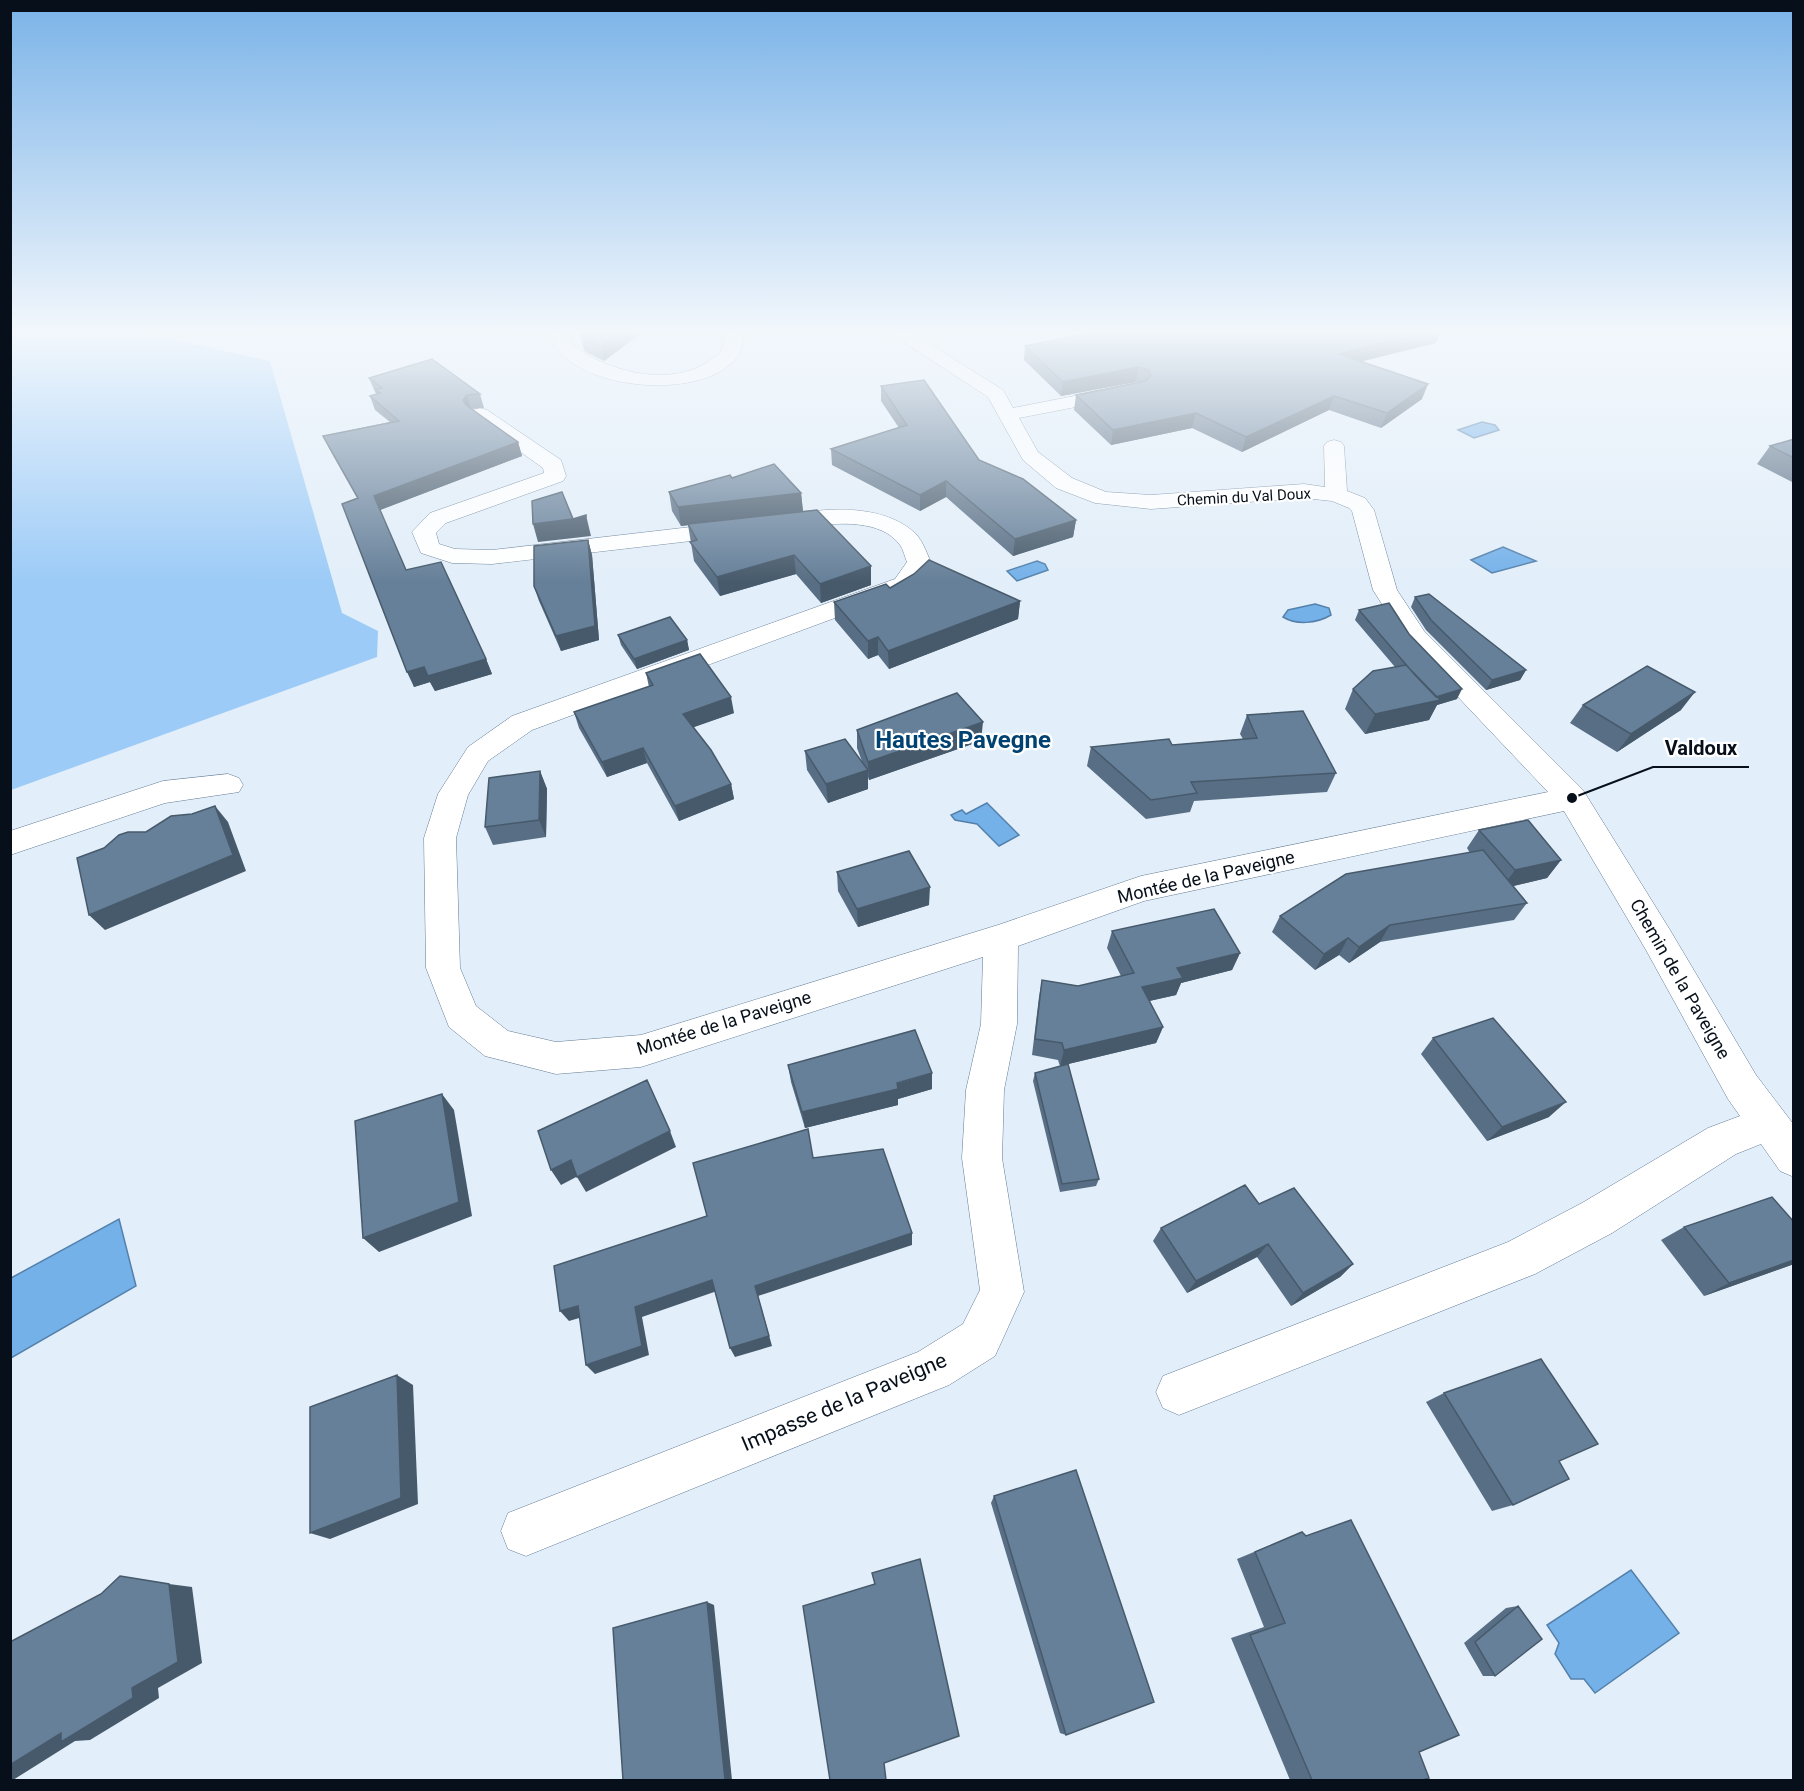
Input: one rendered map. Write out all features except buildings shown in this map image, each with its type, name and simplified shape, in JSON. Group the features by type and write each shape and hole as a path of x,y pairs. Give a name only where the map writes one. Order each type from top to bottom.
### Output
{"street":[{"name":"Montée de la Paveigne","path":"481,415 553,465 555,476 438,518 424,532 429,548 452,556 492,556 846,516 877,520 907,538 919,562 904,584 522,723 478,754 453,794 440,838 443,968 462,1016 498,1045 556,1058 641,1051 1001,938 1141,889 1572,798"},
{"name":"Chemin du Val Doux","path":"1006,415 1030,456 1064,483 1104,498 1151,502 1304,491 1336,495 1357,503 1363,510 1385,590 1415,636 1572,798"},
{"path":"1334,446 1336,495"},
{"path":"10,843 163,792 228,785"},
{"name":"Chemin de la Paveigne","path":"1572,798 1629,891 1742,1087 1794,1158"},
{"name":"Impasse de la Paveigne","path":"526,1531 933,1369 979,1340 1002,1292 982,1158 985,1090 999,1024 1001,938"},
{"path":"1179,1392 1520,1259 1598,1218 1722,1140 1768,1123"}],"shaded area":[{"path":"11,415 285,415 342,613 378,631 377,657 11,790"},
{"path":"1482,422 1495,425 1499,430 1474,438 1458,430"},
{"path":"1503,547 1536,561 1492,573 1471,560"},
{"path":"1037,561 1045,564 1048,570 1017,581 1007,571"},
{"path":"1315,604 1329,608 1331,615 1306,622 1288,620 1283,617 1288,610"},
{"path":"987,803 1019,835 999,846 977,824 955,820 951,815 962,810 966,814"},
{"path":"119,1219 136,1286 11,1358 11,1278"},
{"path":"1631,1570 1679,1633 1595,1693 1584,1679 1571,1679 1555,1654 1559,1643 1547,1625"}],"place":[{"name":"Valdoux","path":"1572,798"}],"district":[{"name":"Hautes Pavegne","path":"963,740"}]}
